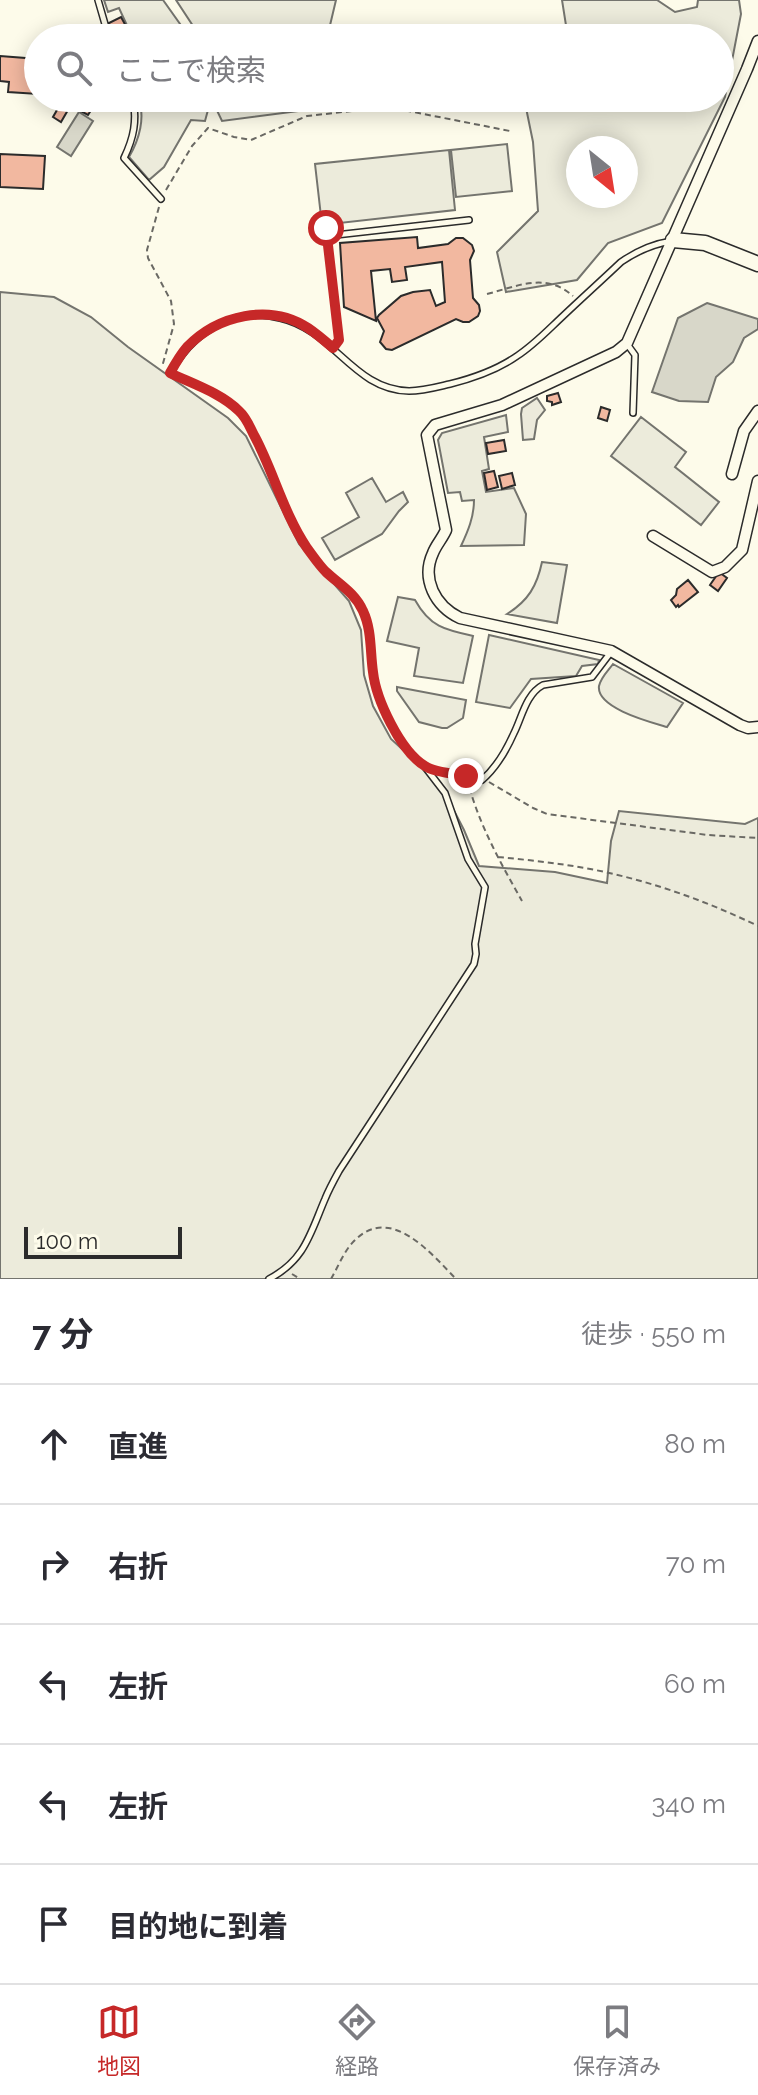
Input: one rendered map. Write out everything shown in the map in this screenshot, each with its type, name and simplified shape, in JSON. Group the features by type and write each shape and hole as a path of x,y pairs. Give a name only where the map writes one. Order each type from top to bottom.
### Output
{"street":[{"path":"734,97 758,41"},
{"path":"728,112 627,343 616,352 502,405 435,425 427,435 445,525 444,536 432,553 428,569 431,586 440,604 460,618 611,651 740,725 758,727"},
{"path":"673,240 705,243 758,264"},
{"path":"732,474 744,431 758,411"},
{"path":"653,536 712,572 725,567 742,550 758,481"}],"lane":[{"path":"98,0 105,24"},
{"path":"135,112 135,129 124,158 161,199"},
{"path":"327,236 469,220"},
{"path":"326,228 339,340 333,348"},
{"path":"170,373 181,354 220,323 258,314 294,321 307,327 361,374 379,385 396,390 427,390 503,365 534,343 621,262 656,244 673,240"},
{"path":"627,343 635,355 633,413"},
{"path":"482,780 497,765 537,688 592,677 611,651"},
{"path":"269,1279 291,1265 305,1247 339,1171 474,964 485,887 468,859 445,793 425,767"}],"path":[{"path":"343,112 307,116 251,140 208,128 192,146 161,199 147,250 148,258 171,301 174,324 162,367 218,396 243,414 266,457 295,529 317,562 346,587 365,613 374,682 387,716 425,767 496,785 547,814 708,835 758,838"},
{"path":"410,112 510,131"},
{"path":"487,294 546,282 558,285 574,297"},
{"path":"466,776 471,797 522,901"},
{"path":"498,857 561,864 623,877 683,894 758,926"},
{"path":"331,1279 352,1243 370,1228 392,1227 424,1246 456,1279"},
{"path":"283,1270 300,1279"}],"shaded area":[{"path":"104,0 163,0 180,24 126,24 119,8 108,12"},
{"path":"176,0 336,0 330,24 192,24"},
{"path":"562,0 657,0 675,12 697,7 698,0 739,0 741,14 734,50 734,24 566,24"},
{"path":"79,112 93,121 71,156 57,147"},
{"path":"207,112 205,121 191,120 164,167 149,180 129,157 136,143 141,113"},
{"path":"218,112 291,112 222,121"},
{"path":"527,112 718,112 662,223 608,243 577,280 506,292 497,252 538,211 533,142"},
{"path":"507,144 512,191 456,197 451,150"},
{"path":"449,150 455,210 322,225 315,164"},
{"path":"0,292 54,297 91,317 228,418 246,436 299,544 349,601 361,630 364,675 373,706 391,739 445,793 479,866 555,872 607,883 611,841 619,811 745,824 758,818 758,1279 0,1279"},
{"path":"707,303 758,319 758,329 744,338 733,362 716,377 708,402 679,401 652,392 678,318"},
{"path":"537,398 545,410 537,420 534,439 523,440 522,408"},
{"path":"506,415 508,432 484,437 489,469 482,471 486,492 514,488 526,514 524,545 461,546 472,518 474,500 462,501 460,492 448,493 438,440 442,433"},
{"path":"641,417 686,452 675,467 719,502 701,525 611,456"},
{"path":"372,478 386,502 403,492 408,502 382,534 335,560 322,538 359,517 346,493"},
{"path":"542,562 567,565 557,623 507,614 521,604 530,592"},
{"path":"398,597 415,600 426,616 439,626 473,636 463,683 414,676 419,648 387,641"},
{"path":"489,635 599,660 598,664 582,666 576,676 531,679 510,708 476,702"},
{"path":"613,664 683,703 667,727 626,713 600,694 599,686"},
{"path":"397,687 466,700 463,718 447,728 419,722"}],"building":[{"path":"121,17 125,24 107,24"},
{"path":"0,56 24,58 24,93 8,92 9,82 0,81"},
{"path":"56,112 67,112 61,122 53,117"},
{"path":"0,154 45,156 43,189 0,187"},
{"path":"417,237 418,248 448,244 456,238 463,238 472,245 473,298 480,311 469,322 456,319 392,350 386,349 380,342 384,331 377,318 401,296 413,292 430,290 436,306 445,302 442,262 405,267 407,280 392,282 390,269 371,271 376,321 344,307 340,243"},
{"path":"558,393 561,402 552,405 547,401 547,396"},
{"path":"601,407 610,410 607,421 598,418"},
{"path":"504,440 506,451 488,454 486,443"},
{"path":"494,471 498,487 487,490 484,473"},
{"path":"512,473 515,485 502,489 499,476"},
{"path":"719,572 727,578 718,591 710,585"},
{"path":"688,580 698,592 676,607 671,600 677,589"}],"route":[{"path":"326,228 339,340 333,348 307,327 294,321 258,314 238,317 220,323 190,344 170,373 218,396 243,414 266,457 305,546 328,574 346,587 365,613 374,682 397,735 425,767 466,776"}]}
